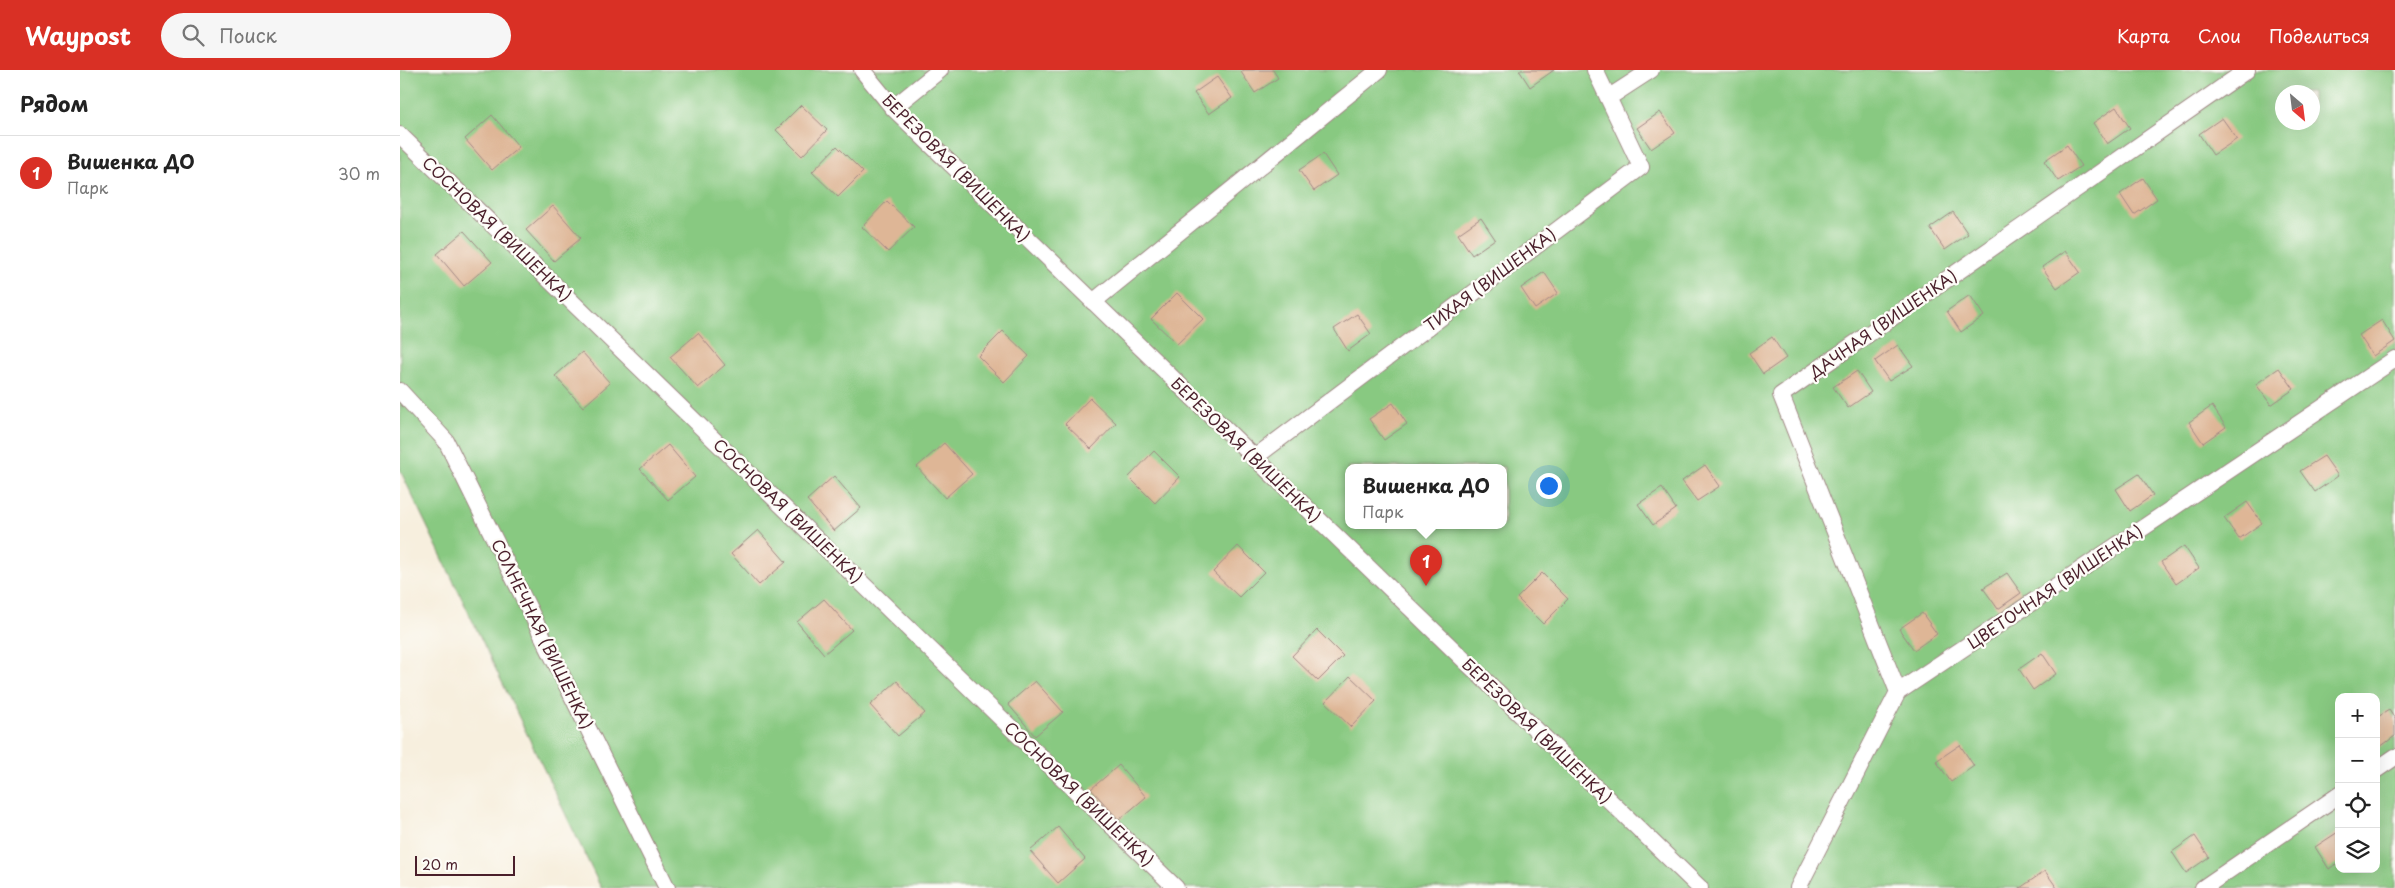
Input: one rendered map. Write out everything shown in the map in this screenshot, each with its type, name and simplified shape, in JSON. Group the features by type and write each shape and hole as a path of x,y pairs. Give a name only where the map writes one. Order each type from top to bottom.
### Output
{"lane":[{"name":"БЕРЕЗОВАЯ (ВИШЕНКА)","path":"862,70 893,108 1700,888"},
{"path":"893,108 940,70"},
{"path":"1093,302 1380,70"},
{"name":"ТИХАЯ (ВИШЕНКА)","path":"1254,458 1641,167 1595,70"},
{"path":"1608,98 1651,70"},
{"name":"ДАЧНАЯ (ВИШЕНКА)","path":"1898,692 1781,395 2247,70"},
{"name":"СОСНОВАЯ (ВИШЕНКА)","path":"400,135 1176,888"},
{"name":"ЦВЕТОЧНАЯ (ВИШЕНКА)","path":"1798,888 1898,692 2395,359"},
{"name":"СОЛНЕЧНАЯ (ВИШЕНКА)","path":"400,391 446,441 667,888"},
{"path":"2380,767 2395,757"},
{"path":"2203,888 2335,799"}],"green space":[{"path":"400,70 2395,70 2395,888 601,888 400,470"}],"building":[{"path":"1244,70 1273,70 1278,78 1255,93 1241,72"},
{"path":"1519,70 1554,70 1530,87"},
{"path":"1217,77 1232,98 1209,114 1194,93"},
{"path":"801,105 827,130 802,156 776,130"},
{"path":"2116,107 2130,128 2107,144 2093,123"},
{"path":"1660,112 1675,133 1651,149 1637,128"},
{"path":"492,115 519,147 492,170 465,139"},
{"path":"2222,118 2237,139 2213,155 2199,134"},
{"path":"2067,145 2081,166 2058,181 2044,161"},
{"path":"837,146 863,172 838,197 812,172"},
{"path":"1323,154 1337,175 1314,191 1299,170"},
{"path":"2143,178 2157,199 2134,215 2120,194"},
{"path":"887,201 914,227 888,252 862,227"},
{"path":"553,206 581,238 554,261 526,230"},
{"path":"1953,212 1968,234 1945,250 1930,228"},
{"path":"1481,218 1495,239 1472,255 1458,234"},
{"path":"464,231 492,262 464,286 437,254"},
{"path":"2065,251 2080,272 2057,288 2042,267"},
{"path":"1544,272 1558,293 1535,309 1521,288"},
{"path":"1177,293 1203,319 1177,344 1151,319"},
{"path":"1970,295 1984,316 1961,332 1947,311"},
{"path":"1357,314 1371,334 1348,351 1334,329"},
{"path":"2382,320 2395,341 2373,356 2359,335"},
{"path":"1003,331 1029,356 1004,382 978,356"},
{"path":"698,333 725,365 698,388 670,357"},
{"path":"1772,337 1786,358 1763,374 1749,353"},
{"path":"1898,345 1913,366 1889,381 1875,361"},
{"path":"582,352 610,383 583,407 555,376"},
{"path":"2279,368 2294,389 2271,405 2256,384"},
{"path":"1857,371 1871,392 1848,408 1833,387"},
{"path":"1090,398 1116,423 1091,449 1065,424"},
{"path":"1393,403 1407,424 1384,440 1369,419"},
{"path":"2212,406 2226,427 2203,443 2189,422"},
{"path":"944,443 972,474 945,498 917,467"},
{"path":"668,445 695,477 668,500 640,469"},
{"path":"1154,451 1180,477 1155,503 1129,477"},
{"path":"2324,456 2338,476 2315,492 2300,471"},
{"path":"1705,465 1720,486 1697,501 1682,481"},
{"path":"2139,474 2153,495 2130,511 2116,489"},
{"path":"834,476 861,508 834,531 807,500"},
{"path":"1662,488 1676,509 1653,525 1638,504"},
{"path":"2247,502 2262,523 2239,539 2224,518"},
{"path":"758,530 786,562 759,585 731,554"},
{"path":"1238,546 1264,572 1239,597 1213,572"},
{"path":"2184,546 2199,568 2176,584 2161,562"},
{"path":"1542,573 1568,599 1543,624 1517,598"},
{"path":"2007,573 2021,593 1998,609 1983,588"},
{"path":"824,599 852,630 824,654 797,622"},
{"path":"1922,613 1937,634 1914,650 1899,629"},
{"path":"1317,630 1343,656 1318,681 1292,656"},
{"path":"2042,653 2056,674 2033,690 2019,669"},
{"path":"1350,676 1376,701 1351,727 1325,702"},
{"path":"897,681 925,713 898,736 870,705"},
{"path":"1035,681 1063,712 1035,736 1008,704"},
{"path":"2389,710 2395,719 2395,736 2380,747 2380,738 2380,716"},
{"path":"1960,745 1974,766 1951,782 1936,761"},
{"path":"1119,765 1146,797 1119,820 1091,789"},
{"path":"1058,827 1085,859 1058,883 1030,851"},
{"path":"2335,834 2335,865 2329,869 2315,847"},
{"path":"2195,836 2209,857 2186,873 2172,852"},
{"path":"2045,871 2057,888 2020,888"}],"place":[{"name":"Вишенка ДО","path":"1426,586"}]}
